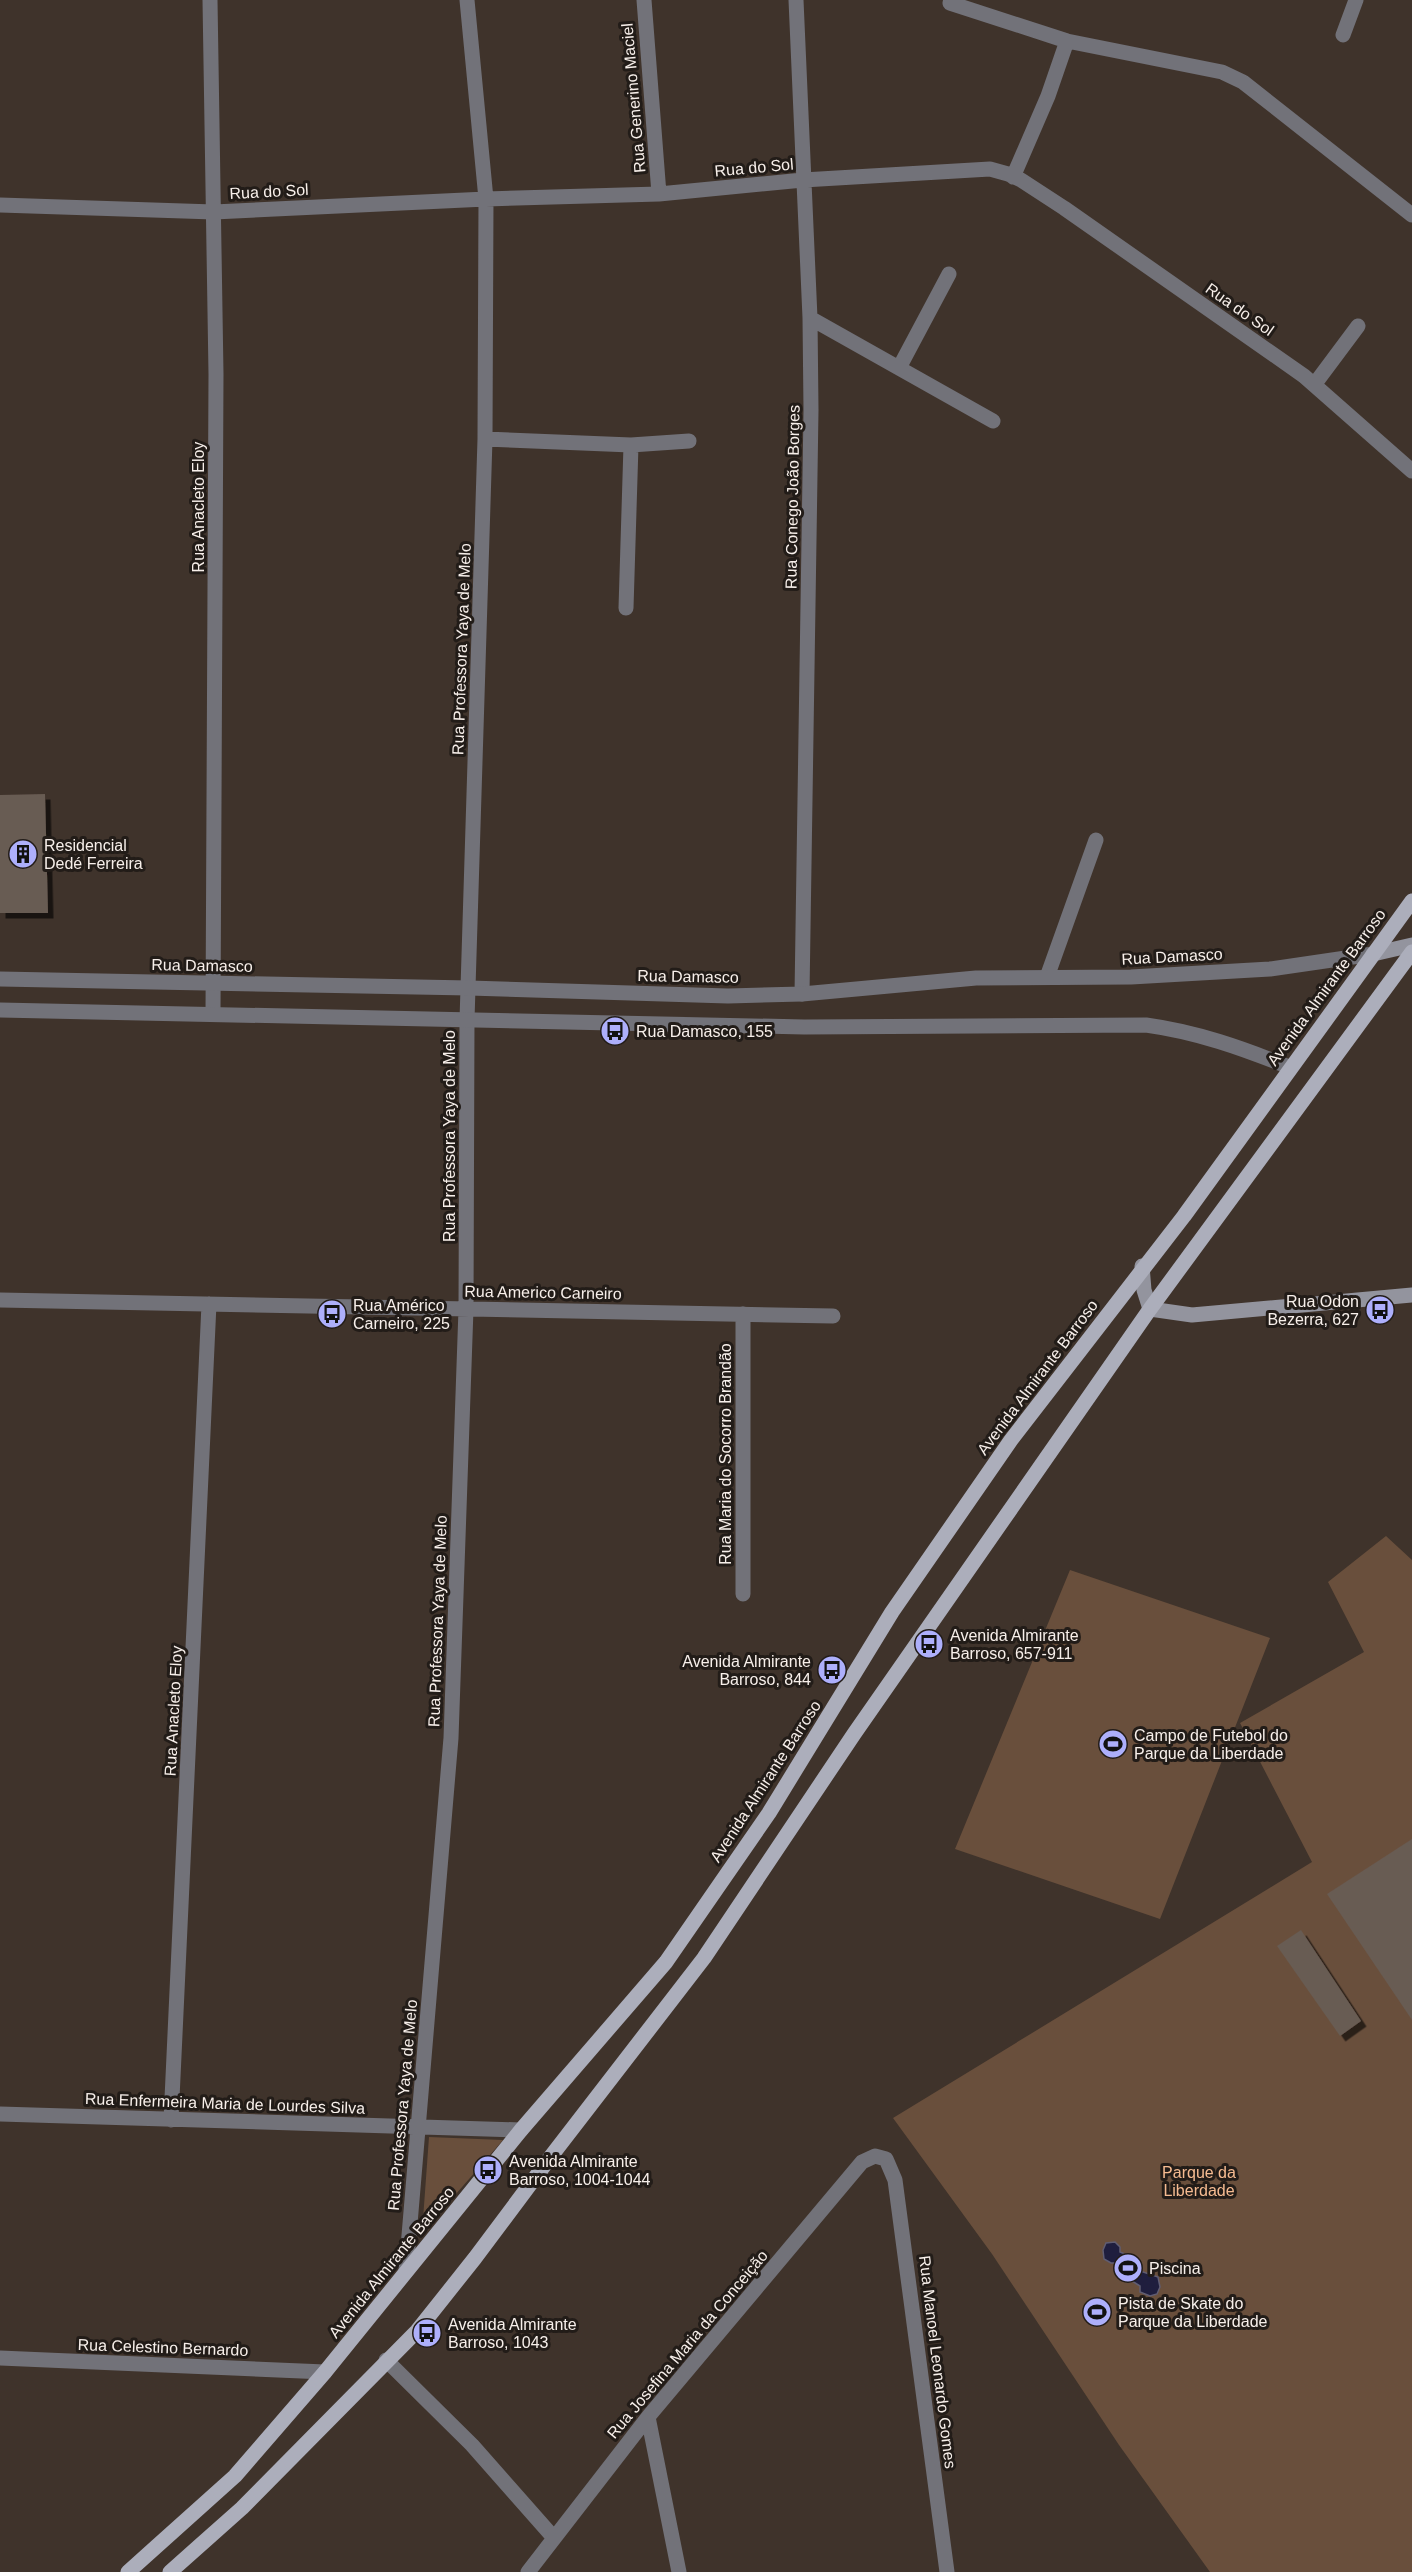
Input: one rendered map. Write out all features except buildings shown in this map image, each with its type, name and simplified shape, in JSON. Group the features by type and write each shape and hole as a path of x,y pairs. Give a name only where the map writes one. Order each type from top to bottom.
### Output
{"main road":[{"name":"Avenida Almirante Barroso","path":"128,2572 235,2475 325,2372 521,2130 666,1962 770,1813 892,1612 1011,1440 1142,1266 1184,1216 1289,1067 1412,901"},
{"path":"1373,954 1412,945"},
{"path":"170,2572 242,2508 417,2331 475,2258 704,1958 854,1734 1150,1309 1412,952"},
{"path":"1142,1266 1144,1290 1150,1309"},
{"path":"1150,1309 1192,1315 1412,1295"}],"street":[{"name":"Rua Anacleto Eloy","path":"210,0 216,398 213,1014"},
{"name":"Rua Professora Yaya de Melo","path":"406,2271 450,1738 466,1309 467,1020 485,439 486,199 467,0"},
{"name":"Rua Generino Maciel","path":"644,0 659,194"},
{"name":"Rua Conego João Borges","path":"796,0 810,318 811,410 802,994"},
{"path":"1343,34 1356,0"},
{"path":"950,3 1067,41 1222,72 1243,82 1412,215"},
{"path":"1013,177 1048,96 1067,41"},
{"name":"Rua do Sol","path":"0,205 214,212 486,199 659,194 803,180 990,169 1013,177 1064,208 1314,385 1412,471"},
{"path":"899,368 949,274"},
{"path":"810,318 993,421"},
{"path":"1314,385 1358,326"},
{"path":"485,439 631,445 689,441"},
{"path":"626,608 631,445"},
{"path":"1047,977 1096,840"},
{"name":"Rua Damasco","path":"0,979 469,988 728,996 802,994 976,978 1131,977 1270,969 1373,954"},
{"path":"0,1010 804,1027 1146,1025 1181,1030 1233,1044 1289,1067"},
{"name":"Rua Americo Carneiro","path":"0,1300 833,1316"},
{"name":"Rua Anacleto Eloy","path":"171,2120 209,1304"},
{"name":"Rua Maria do Socorro Brandão","path":"742,1314 743,1594"},
{"name":"Rua Enfermeira Maria de Lourdes Silva","path":"0,2114 521,2130"},
{"name":"Rua Josefina Maria da Conceição","path":"528,2572 648,2417 862,2162 875,2156 886,2159"},
{"name":"Rua Manoel Leonardo Gomes","path":"886,2159 896,2180 947,2572"},
{"name":"Rua Celestino Bernardo","path":"0,2358 325,2372"},
{"path":"386,2360 472,2445 554,2538"},
{"path":"648,2417 680,2572"}],"green space":[{"name":"Parque da Liberdade","path":"1386,1536 1412,1560 1412,2572 1210,2572 1119,2445 992,2254 893,2118 1312,1862 1240,1723 1364,1652 1328,1582"},
{"name":"Campo de Futebol do Parque da Liberdade","path":"1070,1570 1270,1638 1160,1919 955,1849"},
{"path":"429,2137 503,2140 422,2233"}],"shaded area":[{"name":"Piscina","path":"1115,2242 1120,2247 1120,2252 1130,2256 1131,2264 1138,2265 1140,2271 1158,2277 1160,2287 1157,2294 1150,2296 1140,2292 1140,2286 1116,2271 1118,2263 1111,2263 1104,2259 1103,2250 1106,2243"}],"place":[{"name":"Residencial Dedé Ferreira","path":"23,854"},
{"name":"Rua Damasco, 155","path":"615,1031"},
{"name":"Rua Odon Bezerra, 627","path":"1380,1310"},
{"name":"Rua Américo Carneiro, 225","path":"332,1314"},
{"name":"Avenida Almirante Barroso, 657-911","path":"929,1644"},
{"name":"Avenida Almirante Barroso, 844","path":"832,1670"},
{"name":"Campo de Futebol do Parque da Liberdade","path":"1113,1744"},
{"name":"Avenida Almirante Barroso, 1004-1044","path":"488,2170"},
{"name":"Piscina","path":"1128,2268"},
{"name":"Pista de Skate do Parque da Liberdade","path":"1097,2312"},
{"name":"Avenida Almirante Barroso, 1043","path":"427,2333"}]}
